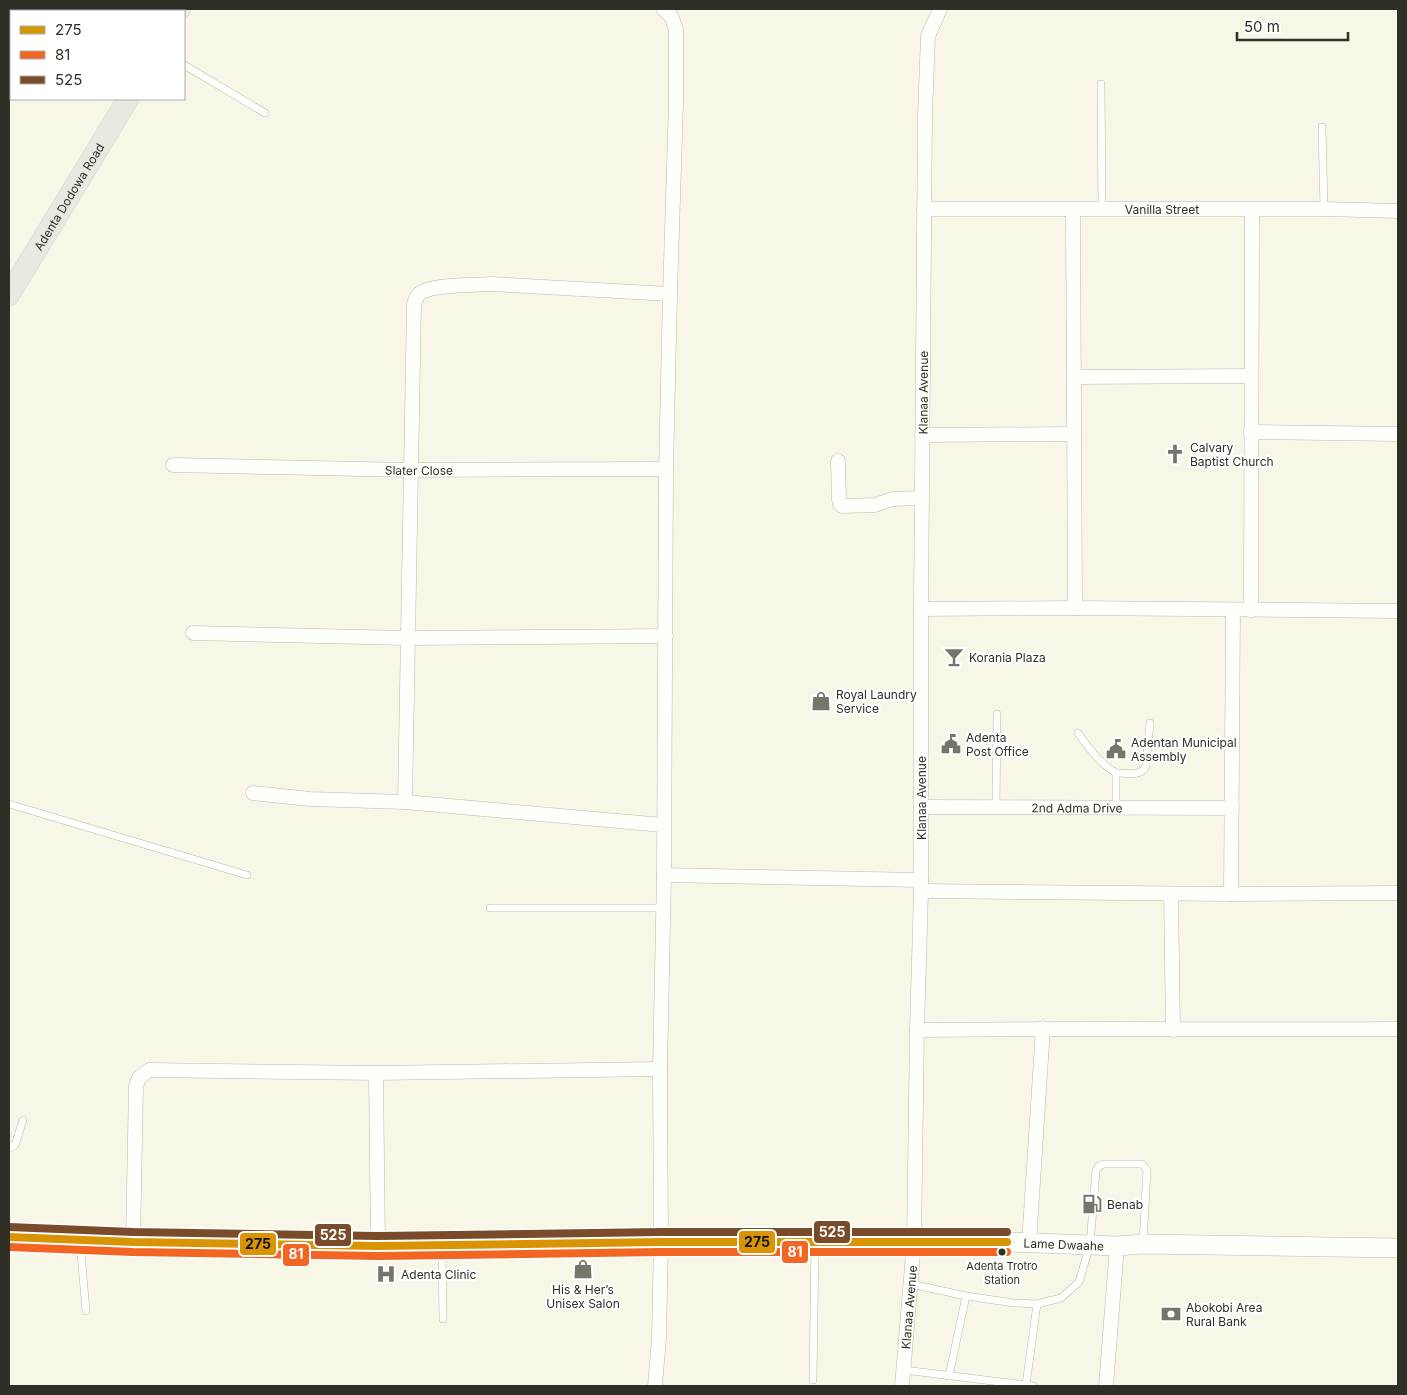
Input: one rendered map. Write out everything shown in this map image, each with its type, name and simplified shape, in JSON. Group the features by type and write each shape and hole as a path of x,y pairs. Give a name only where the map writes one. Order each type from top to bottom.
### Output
{"main road":[{"name":"Adenta Dodowa Road","path":"9,295 127,100"}],"street":[{"path":"654,1386 658,1338 661,1242 660,1069 664,875 666,469 676,103 676,29 671,16 663,9"},
{"name":"Klanaa Avenue","path":"902,1386 914,1242 921,886 921,498 925,115 928,36 940,9"},
{"name":"Vanilla Street","path":"924,210 1398,211"},
{"path":"1251,610 1252,210"},
{"path":"1073,211 1074,608"},
{"path":"405,802 414,304 419,294 428,288 492,284 670,294"},
{"path":"1074,377 1251,376"},
{"path":"1251,432 1398,434"},
{"path":"922,435 1074,434"},
{"path":"838,460 839,499 842,506 875,505 892,498 921,498"},
{"name":"Slater Close","path":"173,466 410,470 666,469"},
{"path":"921,609 1074,608 1398,611"},
{"path":"1231,894 1233,610"},
{"path":"193,633 407,638 666,636"},
{"path":"253,793 310,799 405,802 664,825"},
{"name":"2nd Adma Drive","path":"921,807 1232,808"},
{"path":"664,875 1171,894 1398,893"},
{"path":"1171,894 1173,1030"},
{"path":"1029,1243 1043,1028"},
{"path":"917,1030 1043,1028 1173,1030 1398,1029"},
{"path":"133,1242 136,1086 140,1078 149,1070 376,1073 660,1069"},
{"path":"376,1073 378,1246"},
{"name":"Lame Dwaahe","path":"9,1237 133,1242 378,1246 661,1242 914,1242 1398,1248"},
{"path":"1106,1386 1116,1246"}],"lane":[{"path":"185,66 265,113"},
{"path":"1101,84 1102,210"},
{"path":"1322,127 1324,210"},
{"path":"996,807 997,714"},
{"path":"1078,733 1093,754 1106,767 1116,773 1140,774 1146,766 1150,723"},
{"path":"1116,773 1116,808"},
{"path":"9,804 247,875"},
{"path":"490,908 663,908"},
{"path":"9,1148 15,1146 23,1120"},
{"path":"911,1284 966,1296 1014,1302 1037,1304 1061,1298 1079,1282 1090,1245 1096,1170 1098,1166 1104,1164 1142,1164 1147,1170 1143,1244"},
{"path":"80,1240 86,1311"},
{"path":"813,1380 815,1242"},
{"path":"442,1245 443,1319"},
{"path":"948,1376 966,1296"},
{"path":"904,1370 1030,1386 1037,1304"}],"transit line":[{"name":"525","path":"9,1227 133,1232 378,1236 661,1232 1007,1232"},
{"name":"275","path":"9,1237 133,1242 378,1246 661,1242 1007,1242"},
{"name":"81","path":"9,1247 133,1252 378,1256 661,1252 1007,1252"}],"place":[{"name":"Calvary Baptist Church","path":"1175,454"},
{"name":"Korania Plaza","path":"954,657"},
{"name":"Royal Laundry Service","path":"821,701"},
{"name":"Adenta Post Office","path":"951,744"},
{"name":"Adentan Municipal Assembly","path":"1116,749"},
{"name":"Benab","path":"1092,1204"},
{"name":"Adenta Trotro Station","path":"1002,1252"},
{"name":"His & Her’s Unisex Salon","path":"583,1269"},
{"name":"Adenta Clinic","path":"386,1274"},
{"name":"Abokobi Area Rural Bank","path":"1171,1314"}]}
